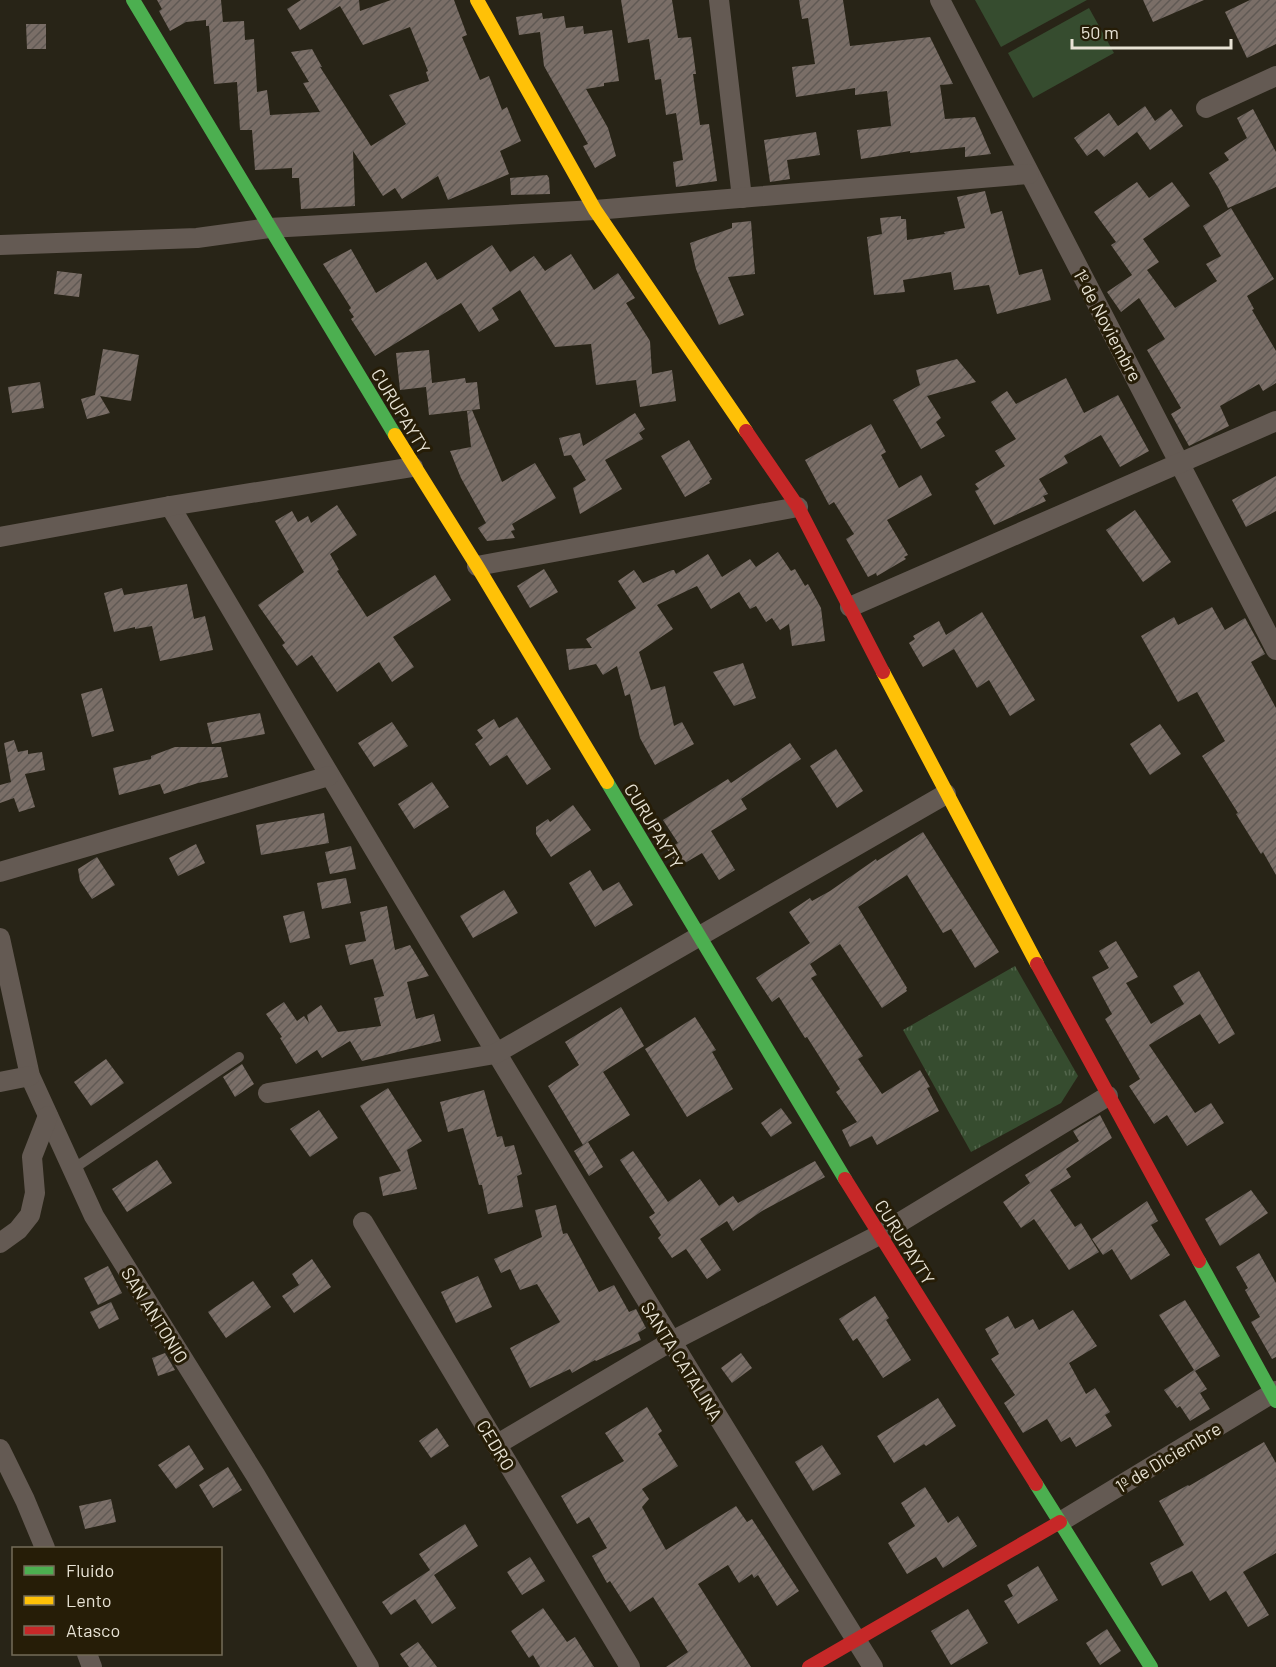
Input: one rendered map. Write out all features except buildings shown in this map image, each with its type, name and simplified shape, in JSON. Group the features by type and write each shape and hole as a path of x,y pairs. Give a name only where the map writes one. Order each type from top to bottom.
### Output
{"street":[{"name":"CURUPAYTY","path":"133,0 413,466 477,566 879,1235 1151,1667"},
{"path":"477,0 595,210 798,507 946,794 1108,1096 1275,1395"},
{"path":"719,0 742,198"},
{"name":"1º de Noviembre","path":"939,0 1276,650"},
{"path":"1206,108 1276,76"},
{"path":"0,245 197,238 269,228 595,210 1029,174"},
{"path":"850,607 1276,421"},
{"path":"0,537 413,466"},
{"name":"SANTA CATALINA","path":"170,506 495,1054 670,1342 873,1667"},
{"path":"477,566 798,507"},
{"path":"0,872 329,776"},
{"path":"268,1094 495,1054 946,794"},
{"name":"SAN ANTONIO","path":"0,938 30,1076 94,1216 256,1476 369,1667"},
{"path":"0,1082 30,1076"},
{"path":"496,1445 670,1342 879,1235 1108,1096"},
{"path":"0,1243 18,1230 30,1215 35,1193 32,1157 48,1116"},
{"name":"CEDRO","path":"363,1222 630,1667"},
{"name":"1º de Diciembre","path":"1060,1522 1275,1395"},
{"path":"0,1449 45,1547"},
{"path":"809,1667 1060,1522"}],"lane":[{"path":"73,1170 240,1057"}],"green space":[{"path":"975,0 1087,0 1001,47"},
{"path":"1089,8 1114,53 1033,98 1008,53"},
{"path":"1015,966 1078,1076 1061,1103 971,1152 903,1030"}],"traffic: fast":[{"path":"133,0 395,435"},
{"path":"607,782 845,1179"},
{"path":"1199,1261 1276,1401"},
{"path":"1036,1484 1151,1667"}],"traffic: slow":[{"path":"477,0 595,210 746,431"},
{"path":"395,435 607,782"},
{"path":"883,672 1037,964"}],"traffic: jam":[{"path":"746,431 798,507 883,672"},
{"path":"1037,964 1199,1261"},
{"path":"845,1179 1036,1484"},
{"path":"809,1667 1060,1522"}]}
